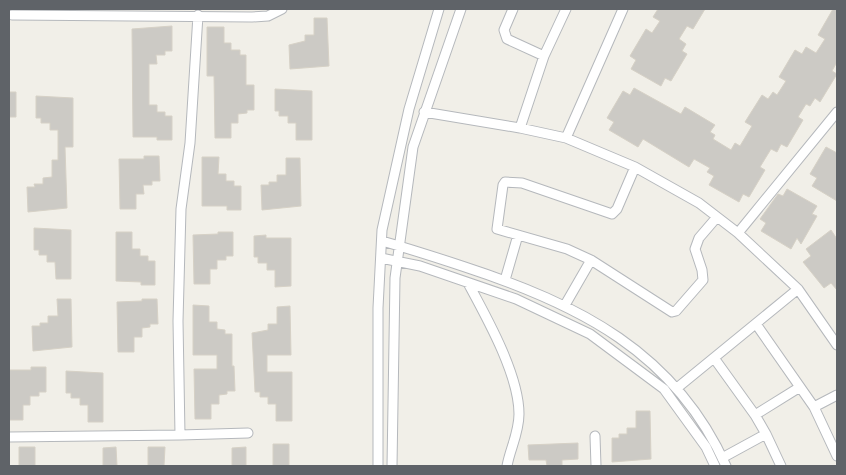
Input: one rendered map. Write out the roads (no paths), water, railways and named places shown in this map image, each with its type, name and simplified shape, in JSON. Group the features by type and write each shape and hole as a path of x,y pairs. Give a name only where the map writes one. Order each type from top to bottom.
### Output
{"street":[{"path":"13,14 268,16 282,9"},
{"path":"378,466 378,308 382,230 409,109 440,9"},
{"path":"392,466 395,278 413,147 461,9"},
{"path":"513,9 504,30 507,39 544,56"},
{"path":"520,128 544,56 566,9"},
{"path":"566,138 623,9"},
{"path":"180,435 178,321 181,209 193,105 198,15"},
{"path":"424,112 520,128 566,138 635,167 700,203 738,233 798,289 837,345"},
{"path":"738,233 837,112"},
{"path":"635,167 617,209 612,214 522,183 505,182 496,227 499,230 567,249 591,260 668,311 676,311 703,280 702,270 695,249 700,238 717,217"},
{"path":"505,280 518,235"},
{"path":"382,242 505,280 565,305 596,321 630,344 677,388 714,440 724,462 766,434"},
{"path":"381,258 397,260 516,299 590,334 664,389 706,447 715,466"},
{"path":"565,305 591,260"},
{"path":"468,283 492,327 518,398 517,433 507,466"},
{"path":"677,388 798,289"},
{"path":"756,324 814,407 837,456"},
{"path":"714,358 755,415 781,466"},
{"path":"755,415 800,387"},
{"path":"814,407 837,394"},
{"path":"9,438 248,433"},
{"path":"595,436 596,466"}]}
